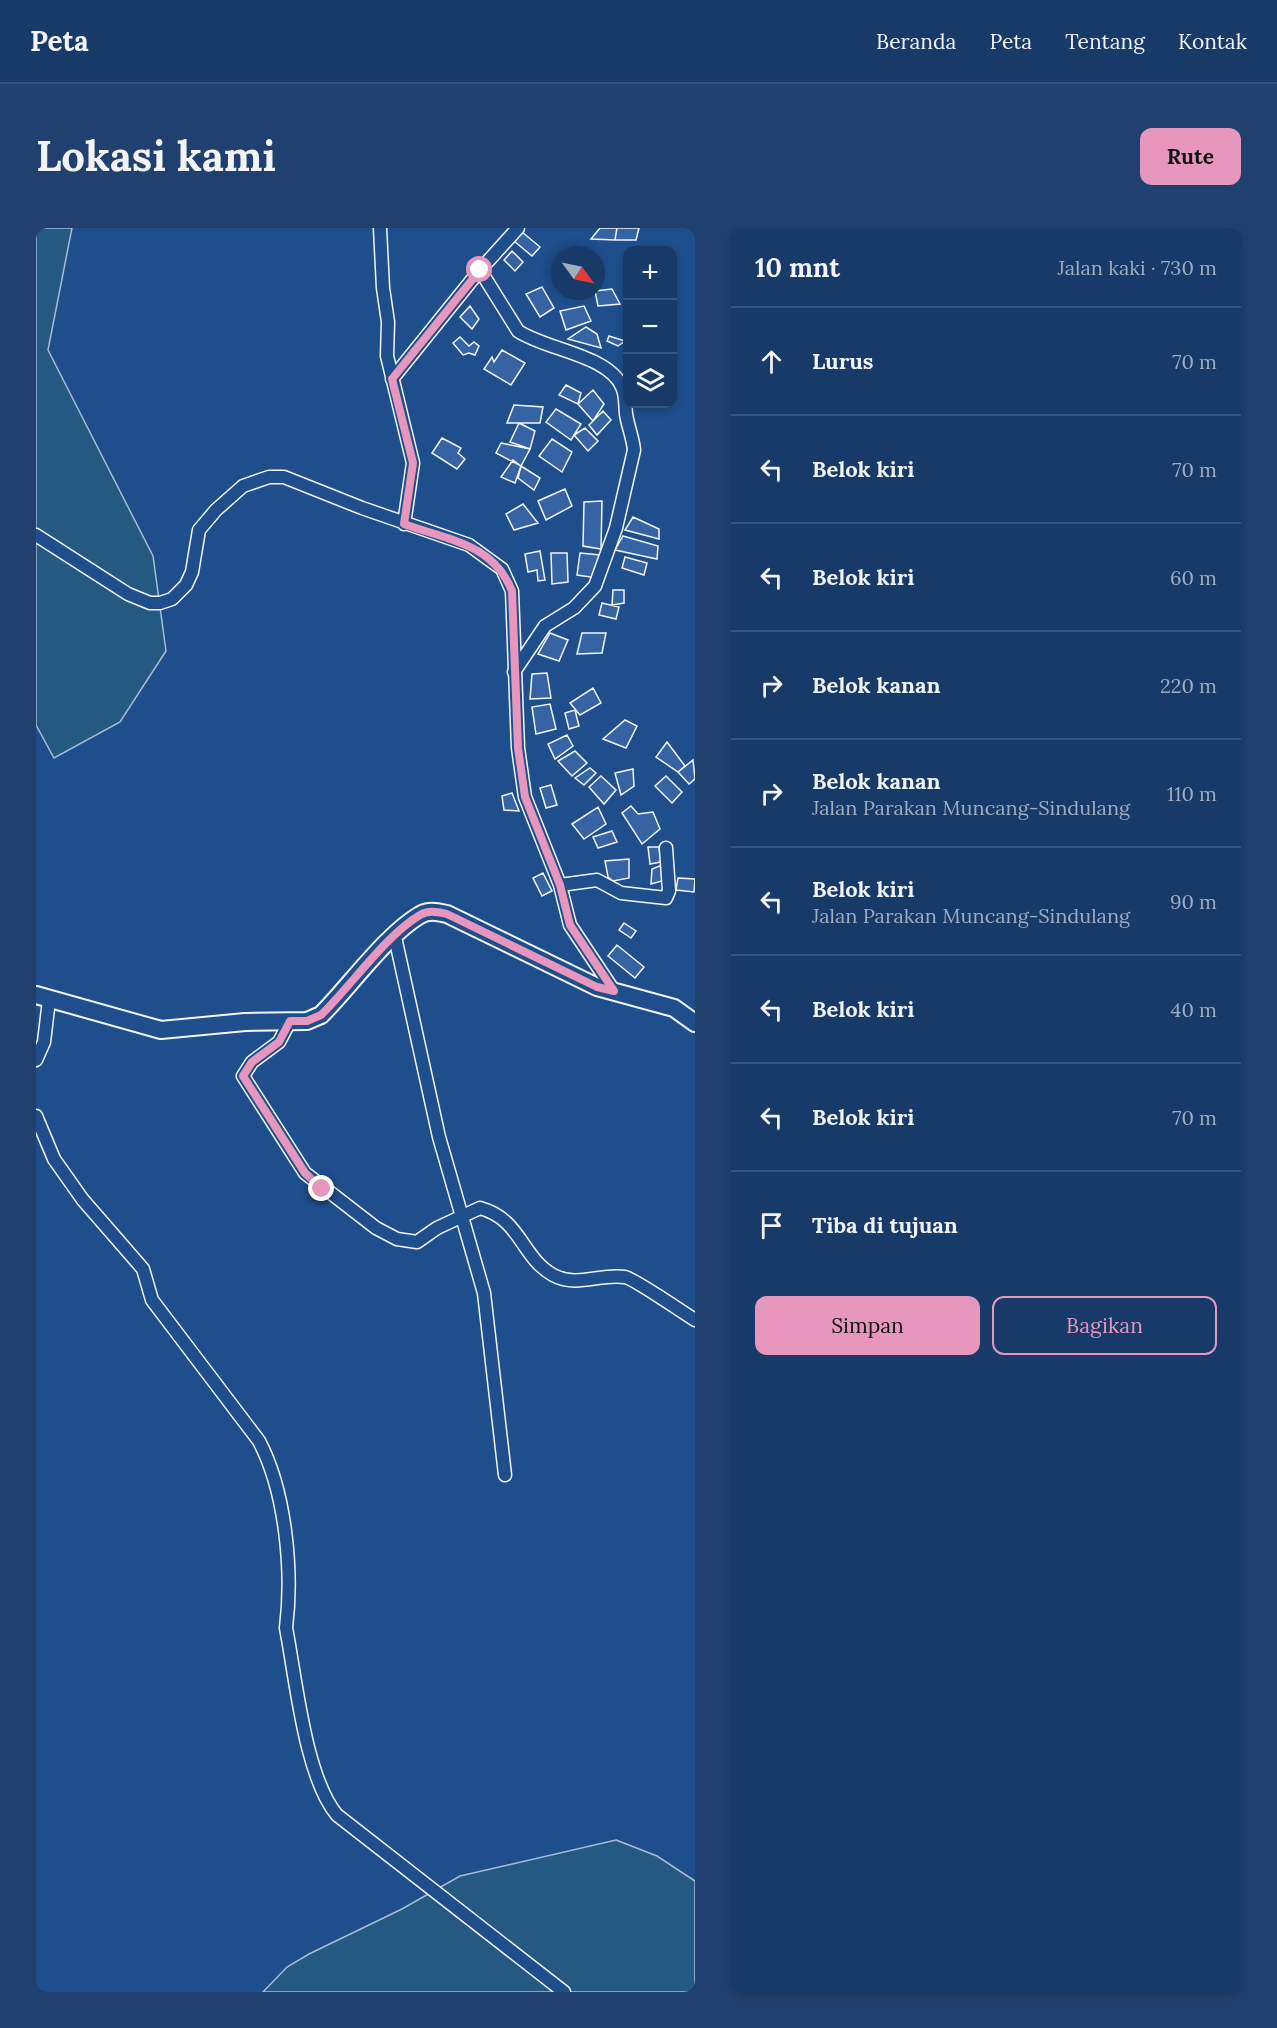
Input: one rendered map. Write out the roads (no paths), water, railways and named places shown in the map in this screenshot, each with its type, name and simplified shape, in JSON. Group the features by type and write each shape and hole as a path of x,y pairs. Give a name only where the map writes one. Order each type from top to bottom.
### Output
{"street":[{"path":"380,228 383,288 388,322 387,356 413,463 404,524"},
{"path":"392,379 480,270 518,228"},
{"path":"480,270 518,331 528,338 611,372 622,386 634,444 616,528 595,586 574,608 546,626 514,672"},
{"path":"36,535 128,594 150,603 160,603 172,599 186,585 194,565 199,530 216,510 243,486 255,481 284,477 404,524 469,545 502,569 512,591 518,748 525,797 560,885 570,925 614,991"},
{"path":"560,885 597,880 621,893 665,899 669,891 666,848"},
{"path":"36,1060 44,1042 43,998 161,1030 246,1022 307,1021 321,1015 395,937 420,915 432,911 447,914 597,987 674,1008 695,1023"},
{"path":"395,937 454,1196 464,1215 484,1293 505,1475"},
{"path":"290,1021 279,1042 252,1062 243,1076 305,1173 376,1228 397,1239 417,1242 480,1208 492,1211 507,1221 532,1255 551,1274 564,1280 581,1281 627,1276 695,1320"},
{"path":"36,1116 54,1159 94,1213 135,1257 149,1281 152,1300 259,1442 266,1455 281,1509 286,1549 288,1608 286,1628 313,1764 330,1807 337,1815 564,1992"}]}
